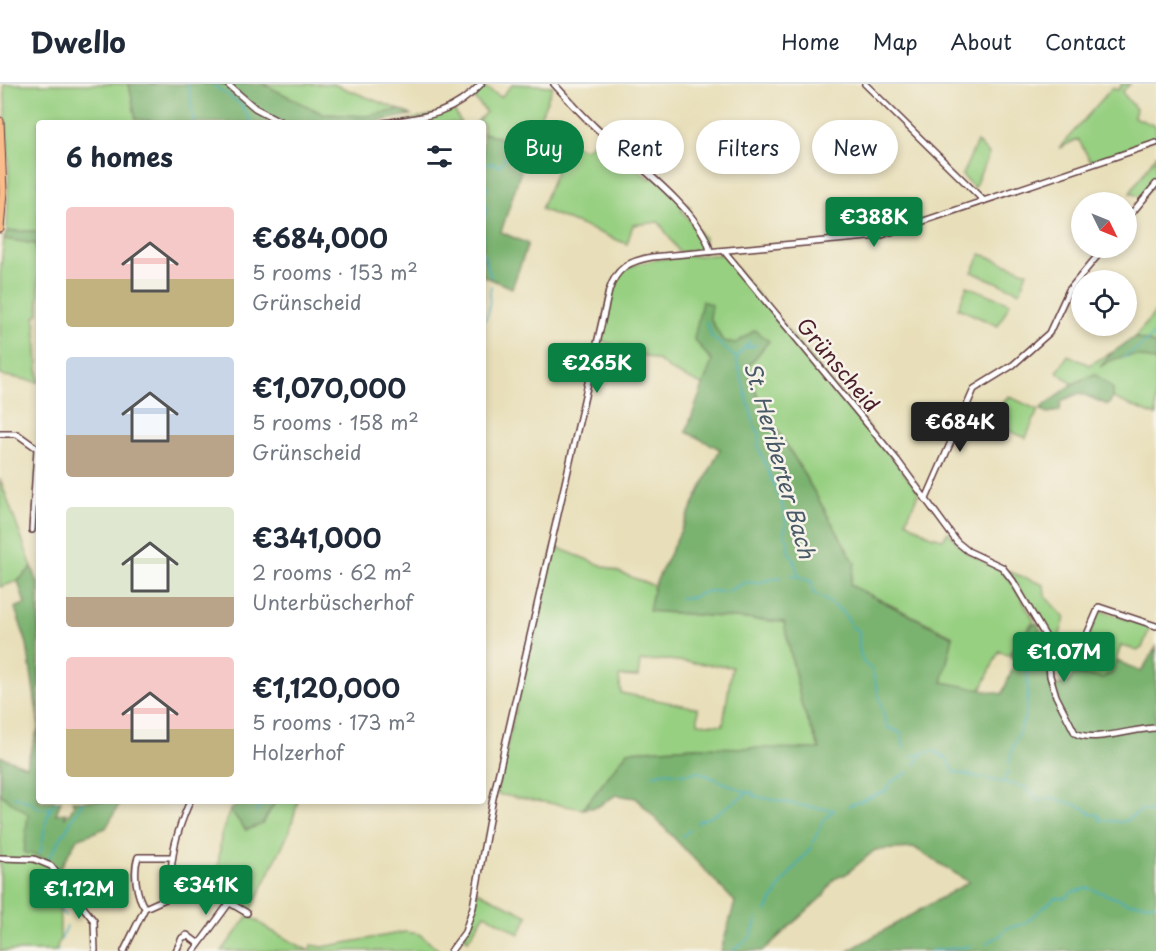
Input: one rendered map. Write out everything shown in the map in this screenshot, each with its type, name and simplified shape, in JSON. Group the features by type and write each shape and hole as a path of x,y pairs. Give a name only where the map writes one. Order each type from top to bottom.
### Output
{"main road":[{"path":"0,121 2,158 0,229"}],"street":[{"path":"227,84 265,114 277,120"},
{"path":"406,120 455,107 481,84"},
{"path":"554,84 590,122 686,210 706,237 710,252"},
{"path":"865,84 984,201"},
{"path":"452,951 465,932 473,907 482,849 541,581 613,278 628,263 639,260 879,236 1156,143"},
{"path":"1137,207 1156,184"},
{"name":"Grünscheid","path":"724,251 883,442 957,542 968,551 1002,567 1046,637 1050,676 1056,696 1076,733 1085,736 1100,736 1142,728 1156,728"},
{"path":"926,499 974,389 1013,365 1049,333 1069,290 1096,258"},
{"path":"0,434 17,434 36,448"},
{"path":"32,530 36,476"},
{"path":"1046,637 1076,649 1082,646 1099,607 1156,626"},
{"path":"172,896 169,872 176,838 189,804"},
{"path":"145,908 138,889 135,865 138,857 172,857"},
{"path":"0,858 34,859 51,866 94,921 95,951"},
{"path":"124,951 145,908 172,896 198,888 215,892 247,913"},
{"path":"194,951 230,902"},
{"path":"176,951 187,935 199,944"}],"green space":[{"path":"4,84 129,84 136,119 144,120 36,120 36,231 7,231 9,167"},
{"path":"129,84 263,84 323,114 366,116 400,110 411,115 384,120 136,119"},
{"path":"263,84 333,84 400,110 366,116 323,114"},
{"path":"513,84 553,86 539,120 504,120 504,139 486,134 486,120 479,120 486,112 473,97 482,86 501,97"},
{"path":"1122,84 1130,84 1122,92 1136,109 1134,117 1156,126 1156,138 1091,162 1078,139 1059,148 1112,88 1118,90"},
{"path":"454,110 459,120 409,120"},
{"path":"486,134 504,139 504,174 520,174 501,232 528,244 512,288 486,277"},
{"path":"596,140 596,174 643,174 649,179 657,175 691,208 681,210 704,238 705,250 679,252 659,222 633,225 627,244 541,209 555,174 584,174 584,148"},
{"path":"977,142 989,154 974,188 962,175"},
{"path":"1156,155 1156,181 1142,198 1137,196 1137,192 1131,192"},
{"path":"7,231 36,231 36,244 4,239"},
{"path":"4,239 36,244 36,381 0,375 0,275"},
{"path":"724,254 859,415 919,492 906,521 931,536 943,539 948,532 967,553 1000,570 1010,580 1034,620 1008,655 999,651 981,690 942,682 953,636 850,585 855,563 794,457 762,407 747,368 768,341 723,342 710,318 700,315 694,339 712,361 704,386 672,371 659,361 600,340 609,295 614,281 621,272 647,261 664,258"},
{"path":"981,254 1027,272 1020,292 972,272"},
{"path":"967,286 1010,303 998,326 958,308"},
{"path":"702,301 712,305 710,318 723,341 736,343 755,330 769,341 747,368 762,407 794,457 855,563 850,585 953,637 942,682 1002,694 1016,660 1010,656 1033,624 1037,623 1044,638 1052,687 1069,682 1073,674 1102,678 1112,673 1116,660 1141,672 1156,647 1156,951 848,951 969,882 915,848 875,850 846,874 834,879 824,895 763,951 721,951 735,902 636,798 616,795 597,807 583,809 628,751 695,747 820,749 802,707 784,622 649,611 654,586 720,449 686,432 712,361 694,339"},
{"path":"1156,311 1156,345 1135,337"},
{"path":"1135,337 1156,345 1156,362 1142,357 1128,356 1114,359 1100,367 1113,352"},
{"path":"1113,352 1107,359 1125,355 1138,356 1156,362 1156,416 1113,398 1113,389 1083,379 1073,384 1057,372 1068,355 1089,365"},
{"path":"1095,374 1113,389 1113,398 1108,405 1080,393 1061,401 1060,411 1047,413 1040,409 1073,384"},
{"path":"1008,396 1038,410 1026,438 990,423"},
{"path":"0,479 32,567 18,581 0,587"},
{"path":"553,546 654,586 649,611 784,622 802,707 820,750 695,747 628,751 583,809 496,794","holes":["668,660 732,667 723,725 698,723 698,708 621,693 619,676 638,677 640,661"]},
{"path":"32,567 36,578 36,706 27,644 15,608 25,604 18,581"},
{"path":"1008,571 1044,585 1045,596 1065,618 1058,641 1048,636"},
{"path":"1099,610 1150,627 1142,648 1137,651 1121,645 1112,673 1102,678 1073,674 1079,652 1085,647"},
{"path":"36,735 36,804 60,804 56,814 66,813 64,818 70,813 74,804 119,804 106,828 77,839 59,870 40,856 24,853 28,814 0,794 0,756 26,766"},
{"path":"0,794 28,814 40,856 59,870 60,938 56,951 0,951"},
{"path":"239,804 274,804 262,824 246,830 230,810"},
{"path":"274,804 297,804 290,830 249,915 216,890 221,836 230,810 246,830 262,824"},
{"path":"477,891 528,916 519,934 485,914 468,940 464,937 472,919"},
{"path":"249,915 270,930 309,951 222,951"},
{"path":"405,932 419,934 440,951 309,951 312,945 323,947"}],"waterway":[{"path":"188,84 194,120"},
{"path":"212,84 223,92"},
{"path":"225,93 241,105 250,120"},
{"path":"486,164 492,163 499,166 504,160"},
{"path":"486,186 488,188 486,191"},
{"path":"486,261 491,277"},
{"path":"486,318 491,286"},
{"path":"706,321 712,337 735,357"},
{"path":"1123,358 1144,344 1156,332"},
{"name":"St. Heriberter Bach","path":"750,341 736,358 755,427 760,434 758,446 785,513 784,533 788,540 788,551 793,557 799,577 812,582 813,593 836,607 852,627 859,631 859,649 863,662 872,670 887,727 901,733 904,749"},
{"name":"St. Heriberter Bach","path":"746,348 756,345"},
{"path":"790,575 798,577"},
{"path":"680,598 690,598 708,591 726,592 746,582 757,583 781,577"},
{"path":"1009,764 1026,712 1028,644"},
{"name":"St. Heriberter Bach","path":"912,756 934,751 946,758 954,772 1025,787 1039,801 1052,797 1078,806 1091,814 1099,815 1100,820 1123,822 1142,810 1156,814"},
{"path":"915,765 923,753"},
{"path":"653,775 666,772 683,774 699,772 748,793 753,792 754,796 835,810"},
{"path":"848,806 886,791 891,782 909,772"},
{"path":"1003,782 1008,772"},
{"path":"697,824 698,821 717,814 747,794"},
{"path":"14,796 30,802 39,809 50,808"},
{"path":"40,853 49,812 54,804"},
{"path":"49,858 81,804"},
{"path":"256,812 261,804"},
{"path":"766,911 783,882 810,849 823,821 834,810"},
{"path":"681,837 690,830"},
{"path":"44,870 43,885 65,916"},
{"path":"986,943 1000,936 1007,928 1024,924 1055,898 1065,898 1072,892 1089,888 1128,903 1156,904"},
{"path":"733,950 751,937 757,918"},
{"path":"61,940 67,926"},
{"path":"930,951 972,946"}]}
